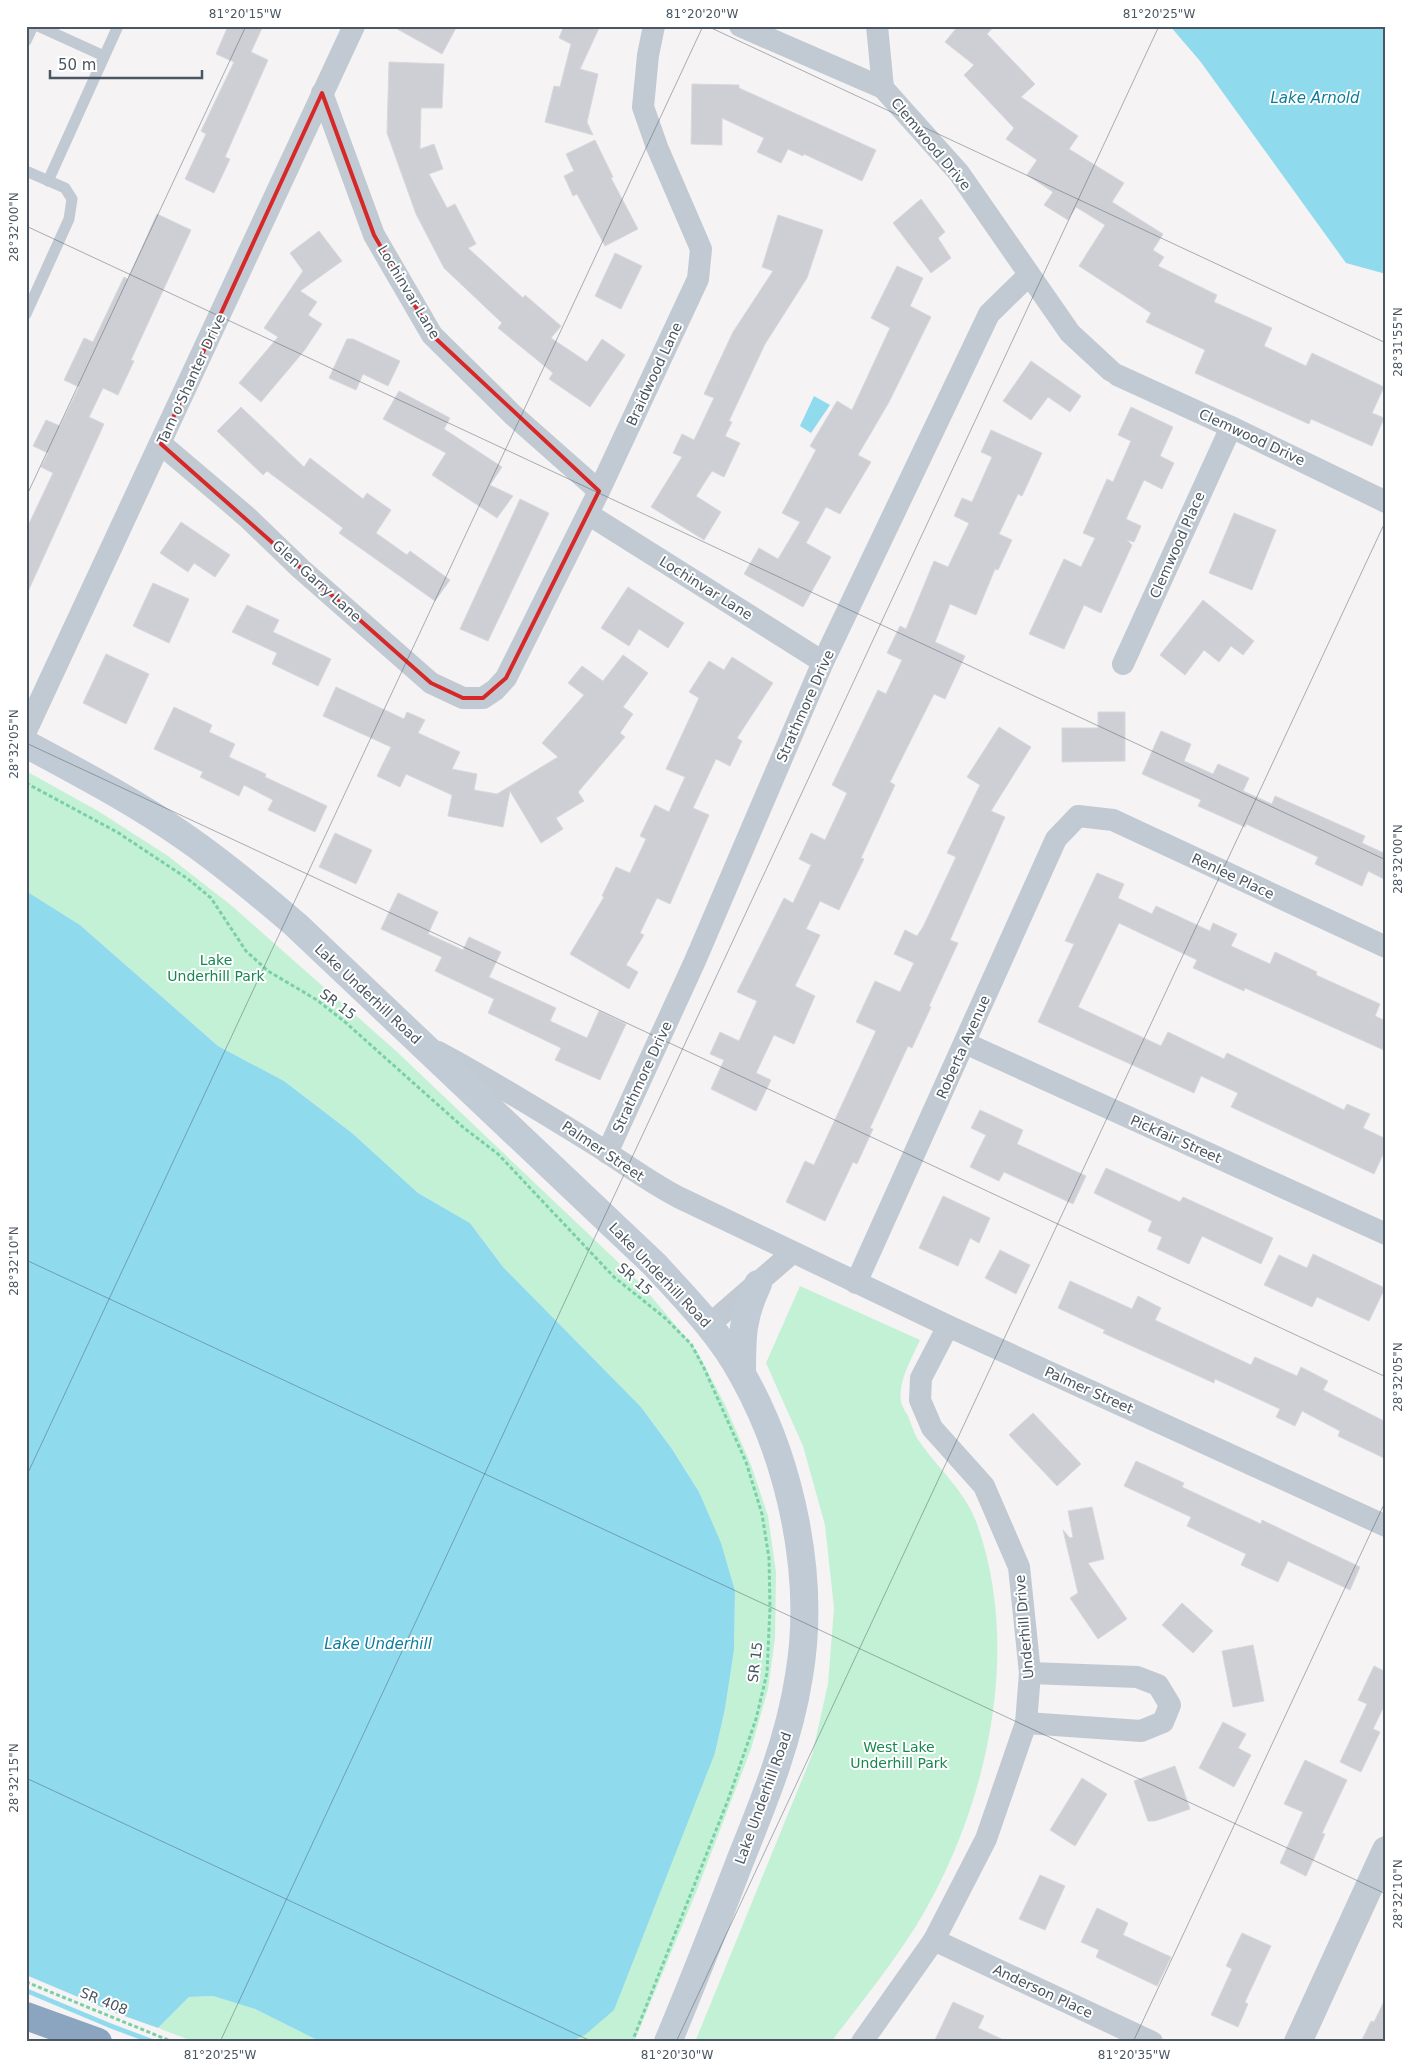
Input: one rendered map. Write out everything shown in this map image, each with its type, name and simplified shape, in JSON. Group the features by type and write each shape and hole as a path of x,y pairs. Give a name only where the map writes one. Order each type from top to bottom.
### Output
{"highway":[{"path":"26,2016 98,2042"}],"main road":[{"name":"Lake Underhill Road","path":"26,744 158,819 218,861 296,925 655,1265 709,1325 742,1373 758,1405 785,1478 798,1536 803,1613 800,1666 794,1708 775,1771 668,2042"},
{"path":"742,1373 742,1330 748,1305 758,1284"}],"street":[{"name":"Tam o'Shanter Drive","path":"26,731 354,26"},
{"name":"Braidwood Lane","path":"483,698 495,690 506,678 588,514 698,279 700,249 657,147 643,107 648,55 654,26"},
{"name":"Clemwood Drive","path":"740,26 883,88 959,173 1070,334 1114,373 1231,426 1386,502"},
{"path":"877,26 883,88"},
{"name":"Lochinvar Lane","path":"322,93 374,235 432,335 513,415 599,491"},
{"name":"Strathmore Drive","path":"607,1153 695,962 823,662 989,314 1028,275"},
{"name":"Clemwood Place","path":"1123,664 1231,426"},
{"name":"Glen Garry Lane","path":"161,444 247,517 301,569 431,683 463,698 483,698"},
{"name":"Lochinvar Lane","path":"588,514 823,662"},
{"name":"Renlee Place","path":"1078,816 1113,820 1386,947"},
{"name":"Roberta Avenue","path":"856,1283 1056,839 1078,816"},
{"name":"Palmer Street","path":"418,1041 500,1085 607,1153 644,1179 856,1283 1386,1526"},
{"name":"Pickfair Street","path":"965,1043 1386,1234"},
{"path":"709,1325 792,1253"},
{"name":"Underhill Drive","path":"862,2042 934,1940 986,1839 1026,1723 1030,1673 1020,1567 984,1486 932,1428 920,1400 921,1378 948,1326"},
{"path":"1026,1723 1141,1731 1163,1722 1170,1705 1158,1685 1137,1677 1030,1673"},
{"path":"1298,2042 1386,1850"},
{"name":"Anderson Place","path":"934,1940 1152,2042"}],"lane":[{"path":"26,41 33,26"},
{"path":"38,26 104,56"},
{"path":"48,181 118,26"},
{"path":"26,171 65,188 72,199 69,219 26,314"}],"path":[{"name":"SR 15","path":"26,782 116,832 188,879 212,898 246,951 268,971 316,1000 345,1022 464,1128 498,1154 614,1277 665,1318 691,1344 704,1368 746,1462 762,1514 769,1558 770,1608 767,1673 756,1719 728,1800 632,2042"},
{"name":"SR 408","path":"26,1982 173,2042"}],"highlighted area":[{"path":"322,93 374,235 432,335 599,491 506,678 483,698 463,698 431,683 161,444"}],"green space":[{"name":"Lake Underhill Park","path":"26,771 98,811 168,856 232,906 395,1050 640,1283 697,1351 725,1405 751,1465 768,1516 776,1572 775,1638 768,1689 751,1749 697,1890 634,2042 570,2042 585,2035 715,1753 725,1709 734,1650 735,1591 699,1492 672,1449 641,1407 503,1267 470,1223 418,1193 352,1133 284,1081 218,1046 80,925 26,891"},
{"name":"West Lake Underhill Park","path":"800,1286 920,1340 904,1378 901,1402 917,1438 958,1489 977,1524 990,1574 997,1625 996,1678 990,1731 978,1783 962,1833 941,1881 906,1941 831,2042 695,2042 812,1755 828,1684 834,1608 825,1525 803,1446 766,1363"},
{"path":"213,1996 255,2009 321,2042 195,2042 158,2028 189,1997"}],"water":[{"name":"Lake Arnold","path":"1170,26 1386,26 1386,274 1346,263 1200,61"},
{"path":"814,396 830,405 811,433 800,426"},
{"name":"Lake Underhill","path":"26,891 80,925 218,1046 284,1081 352,1133 418,1193 470,1223 503,1267 641,1407 672,1449 699,1492 721,1543 735,1591 734,1650 725,1709 715,1753 614,2010 585,2035 570,2042 321,2042 255,2009 213,1996 189,1997 158,2028 152,2042 26,2042"}],"pier":[{"path":"26,1975 116,2013 161,2029 155,2040 110,2023 26,1988"},
{"path":"26,1993 112,2029 147,2042 26,2042"}],"building":[{"path":"228,26 263,26 251,52 268,60 225,157 230,159 214,193 185,179 206,134 201,131 234,62 216,54"},
{"path":"392,26 457,26 442,54"},
{"path":"564,26 600,26 580,69 598,74 587,122 593,135 545,122 554,86 560,87 571,44 559,38"},
{"path":"958,26 994,26 987,34 1035,84 1021,97 1078,136 1069,149 1124,183 1112,202 1163,234 1153,250 1164,257 1158,266 1217,295 1214,302 1272,328 1264,346 1306,366 1312,353 1384,387 1372,413 1384,418 1372,446 1311,419 1309,424 1195,373 1205,350 1146,322 1151,313 1079,266 1105,225 1076,207 1068,220 1044,205 1053,192 1027,175 1037,160 1006,139 1014,128 964,75 974,65 945,42"},
{"path":"389,62 444,64 442,108 421,108 420,149 434,144 443,169 429,174 447,208 455,204 476,244 468,248 523,298 525,295 561,326 551,338 587,362 602,339 625,355 590,407 549,379 553,373 498,328 502,323 444,268 416,214 387,133"},
{"path":"692,84 739,85 739,88 876,150 862,181 804,154 803,156 788,149 781,163 757,152 764,138 722,118 722,145 691,144"},
{"path":"595,140 613,177 611,178 638,229 605,246 577,194 573,196 564,176 574,171 566,154"},
{"path":"921,199 945,232 938,238 951,258 931,273 893,223"},
{"path":"157,214 191,230 131,360 134,361 118,395 103,388 89,417 104,424 26,596 26,530 53,473 41,467 48,453 33,446 46,420 60,426 79,387 64,380 84,338 93,342 124,277 128,279"},
{"path":"778,215 823,230 807,278 765,344 729,421 732,422 725,436 740,443 724,477 712,471 696,496 721,512 704,540 651,507 682,457 673,453 682,434 694,440 714,398 704,394 733,332 773,271 762,267"},
{"path":"319,231 342,261 300,291 317,302 308,315 322,324 304,351 261,402 239,383 278,337 264,328 303,271 290,253"},
{"path":"615,253 642,266 621,309 595,296"},
{"path":"897,266 923,278 910,306 931,317 889,402 858,455 871,462 840,514 826,507 806,543 831,557 803,607 744,574 759,548 778,559 800,522 782,513 816,450 810,446 837,401 852,410 890,328 871,318"},
{"path":"347,339 353,339 400,361 388,386 363,374 356,390 329,378"},
{"path":"1031,361 1081,396 1070,412 1048,397 1031,420 1003,401"},
{"path":"399,391 450,418 444,429 502,467 490,485 513,496 497,518 432,475 446,453 383,419"},
{"path":"241,407 304,467 310,458 363,499 367,493 391,510 376,533 407,555 410,551 450,580 435,601 339,533 343,528 267,471 263,475 217,431"},
{"path":"1131,407 1173,427 1160,456 1174,463 1162,489 1144,480 1126,519 1141,526 1134,542 1127,540 1132,545 1101,613 1084,605 1064,649 1029,634 1064,559 1081,567 1095,538 1083,533 1107,479 1113,482 1131,441 1118,435"},
{"path":"991,430 1042,453 1022,496 1018,494 999,534 1012,540 998,570 995,569 976,615 950,604 935,642 965,656 945,699 934,694 890,782 895,785 861,858 864,859 839,910 820,901 806,929 820,935 795,986 815,996 794,1044 774,1035 756,1073 771,1080 756,1111 711,1089 724,1060 710,1054 720,1032 739,1041 757,1001 737,992 784,898 793,903 811,865 799,859 811,833 825,840 847,793 832,785 878,690 886,694 902,660 887,653 900,626 906,629 934,561 948,567 969,523 954,516 962,498 972,502 992,457 981,452"},
{"path":"520,499 549,513 488,641 460,629"},
{"path":"1234,513 1276,530 1252,590 1209,573"},
{"path":"181,522 230,555 215,577 194,563 188,572 160,553"},
{"path":"153,583 189,599 169,643 133,626"},
{"path":"628,587 684,623 668,648 639,629 629,646 601,628"},
{"path":"1203,600 1254,641 1243,655 1231,646 1219,662 1204,650 1185,675 1160,655"},
{"path":"247,605 279,620 273,632 331,659 318,686 272,664 277,653 232,632"},
{"path":"106,654 149,674 126,724 83,703"},
{"path":"623,655 648,673 623,707 633,714 620,733 625,737 578,792 584,801 556,818 563,829 541,843 510,791 503,827 448,816 452,795 406,774 400,787 377,776 391,747 323,716 336,687 404,719 407,712 425,720 418,733 460,752 452,769 477,774 474,790 497,794 558,757 542,743 584,695 568,683 582,666 603,681"},
{"path":"732,657 773,683 737,738 742,741 730,766 716,759 693,808 709,815 670,904 657,898 640,933 644,935 626,965 638,972 629,989 570,954 604,897 602,896 616,867 630,873 646,839 640,836 655,805 669,812 685,777 666,769 699,698 689,692 709,661 724,670"},
{"path":"174,707 212,725 209,732 235,744 229,757 266,774 265,777 327,806 315,832 268,810 273,800 244,785 239,796 200,777 203,772 154,749"},
{"path":"1098,712 1125,712 1125,761 1062,762 1062,728 1098,728"},
{"path":"999,727 1031,747 991,811 1005,817 950,940 958,943 929,1006 931,1007 912,1048 908,1046 870,1128 873,1129 857,1164 853,1162 825,1221 786,1202 805,1161 814,1165 876,1031 856,1022 875,981 900,992 914,963 894,954 905,930 917,936 923,927 956,857 947,853 980,785 967,777"},
{"path":"1161,731 1191,744 1184,761 1213,774 1218,764 1249,778 1243,791 1272,804 1275,796 1365,836 1362,843 1386,854 1386,880 1368,871 1362,886 1315,864 1318,857 1246,824 1245,827 1198,806 1201,800 1142,774"},
{"path":"335,833 372,850 356,884 319,867"},
{"path":"1097,873 1124,884 1118,898 1152,914 1156,906 1210,931 1213,923 1237,934 1231,946 1270,964 1275,952 1317,972 1316,975 1380,1004 1375,1016 1386,1021 1386,1051 1245,988 1244,991 1193,968 1197,960 1119,923 1078,1007 1161,1046 1168,1032 1224,1059 1227,1053 1344,1110 1347,1104 1370,1114 1363,1128 1386,1139 1386,1148 1374,1174 1231,1107 1238,1093 1201,1076 1194,1093 1038,1022 1074,944 1065,941"},
{"path":"398,893 438,912 428,934 463,950 469,937 501,952 489,977 556,1008 550,1021 587,1038 599,1011 626,1024 600,1080 555,1060 561,1048 488,1013 494,999 435,971 442,957 381,929"},
{"path":"980,1110 1023,1130 1017,1144 1086,1176 1073,1204 1004,1172 999,1181 970,1167 986,1135 971,1128"},
{"path":"1106,1168 1180,1202 1183,1197 1273,1238 1261,1264 1202,1236 1189,1264 1157,1249 1162,1237 1148,1231 1152,1221 1094,1193"},
{"path":"943,1196 990,1218 979,1243 970,1238 958,1266 919,1248"},
{"path":"1000,1250 1030,1265 1016,1294 985,1278"},
{"path":"1313,1254 1385,1288 1369,1321 1317,1297 1312,1307 1264,1285 1279,1255 1307,1268"},
{"path":"1070,1281 1132,1309 1138,1296 1161,1308 1155,1320 1251,1365 1255,1357 1297,1376 1301,1367 1328,1381 1323,1390 1386,1422 1386,1459 1338,1436 1340,1431 1302,1411 1295,1426 1276,1417 1280,1409 1215,1379 1214,1383 1103,1333 1105,1330 1058,1308"},
{"path":"1033,1413 1081,1464 1057,1486 1009,1435"},
{"path":"1136,1461 1184,1483 1182,1487 1261,1524 1262,1520 1360,1567 1350,1590 1288,1561 1278,1582 1241,1565 1246,1554 1187,1526 1191,1517 1124,1486"},
{"path":"1092,1507 1104,1559 1088,1563 1127,1619 1098,1639 1070,1598 1078,1593 1063,1530 1070,1538 1073,1537 1068,1511"},
{"path":"1182,1603 1213,1631 1193,1653 1162,1625"},
{"path":"1253,1645 1264,1701 1233,1707 1222,1651"},
{"path":"1374,1666 1386,1672 1386,1702 1373,1729 1380,1732 1361,1772 1340,1762 1367,1704 1358,1700"},
{"path":"1223,1722 1246,1734 1238,1748 1251,1755 1234,1787 1199,1768"},
{"path":"1305,1760 1347,1780 1322,1833 1325,1834 1306,1876 1280,1863 1303,1812 1284,1804"},
{"path":"1175,1766 1190,1809 1155,1821 1148,1821 1134,1781"},
{"path":"1082,1778 1107,1794 1075,1846 1050,1830"},
{"path":"1040,1875 1065,1886 1045,1930 1019,1919"},
{"path":"1097,1908 1128,1923 1123,1935 1171,1957 1157,1986 1096,1957 1099,1950 1081,1942"},
{"path":"1242,1933 1271,1946 1245,2002 1248,2004 1238,2027 1211,2015 1232,1969 1226,1966"},
{"path":"1386,1997 1386,2042 1361,2042 1371,2021 1374,2022"},
{"path":"953,2002 984,2016 978,2028 1008,2042 934,2042"}]}
